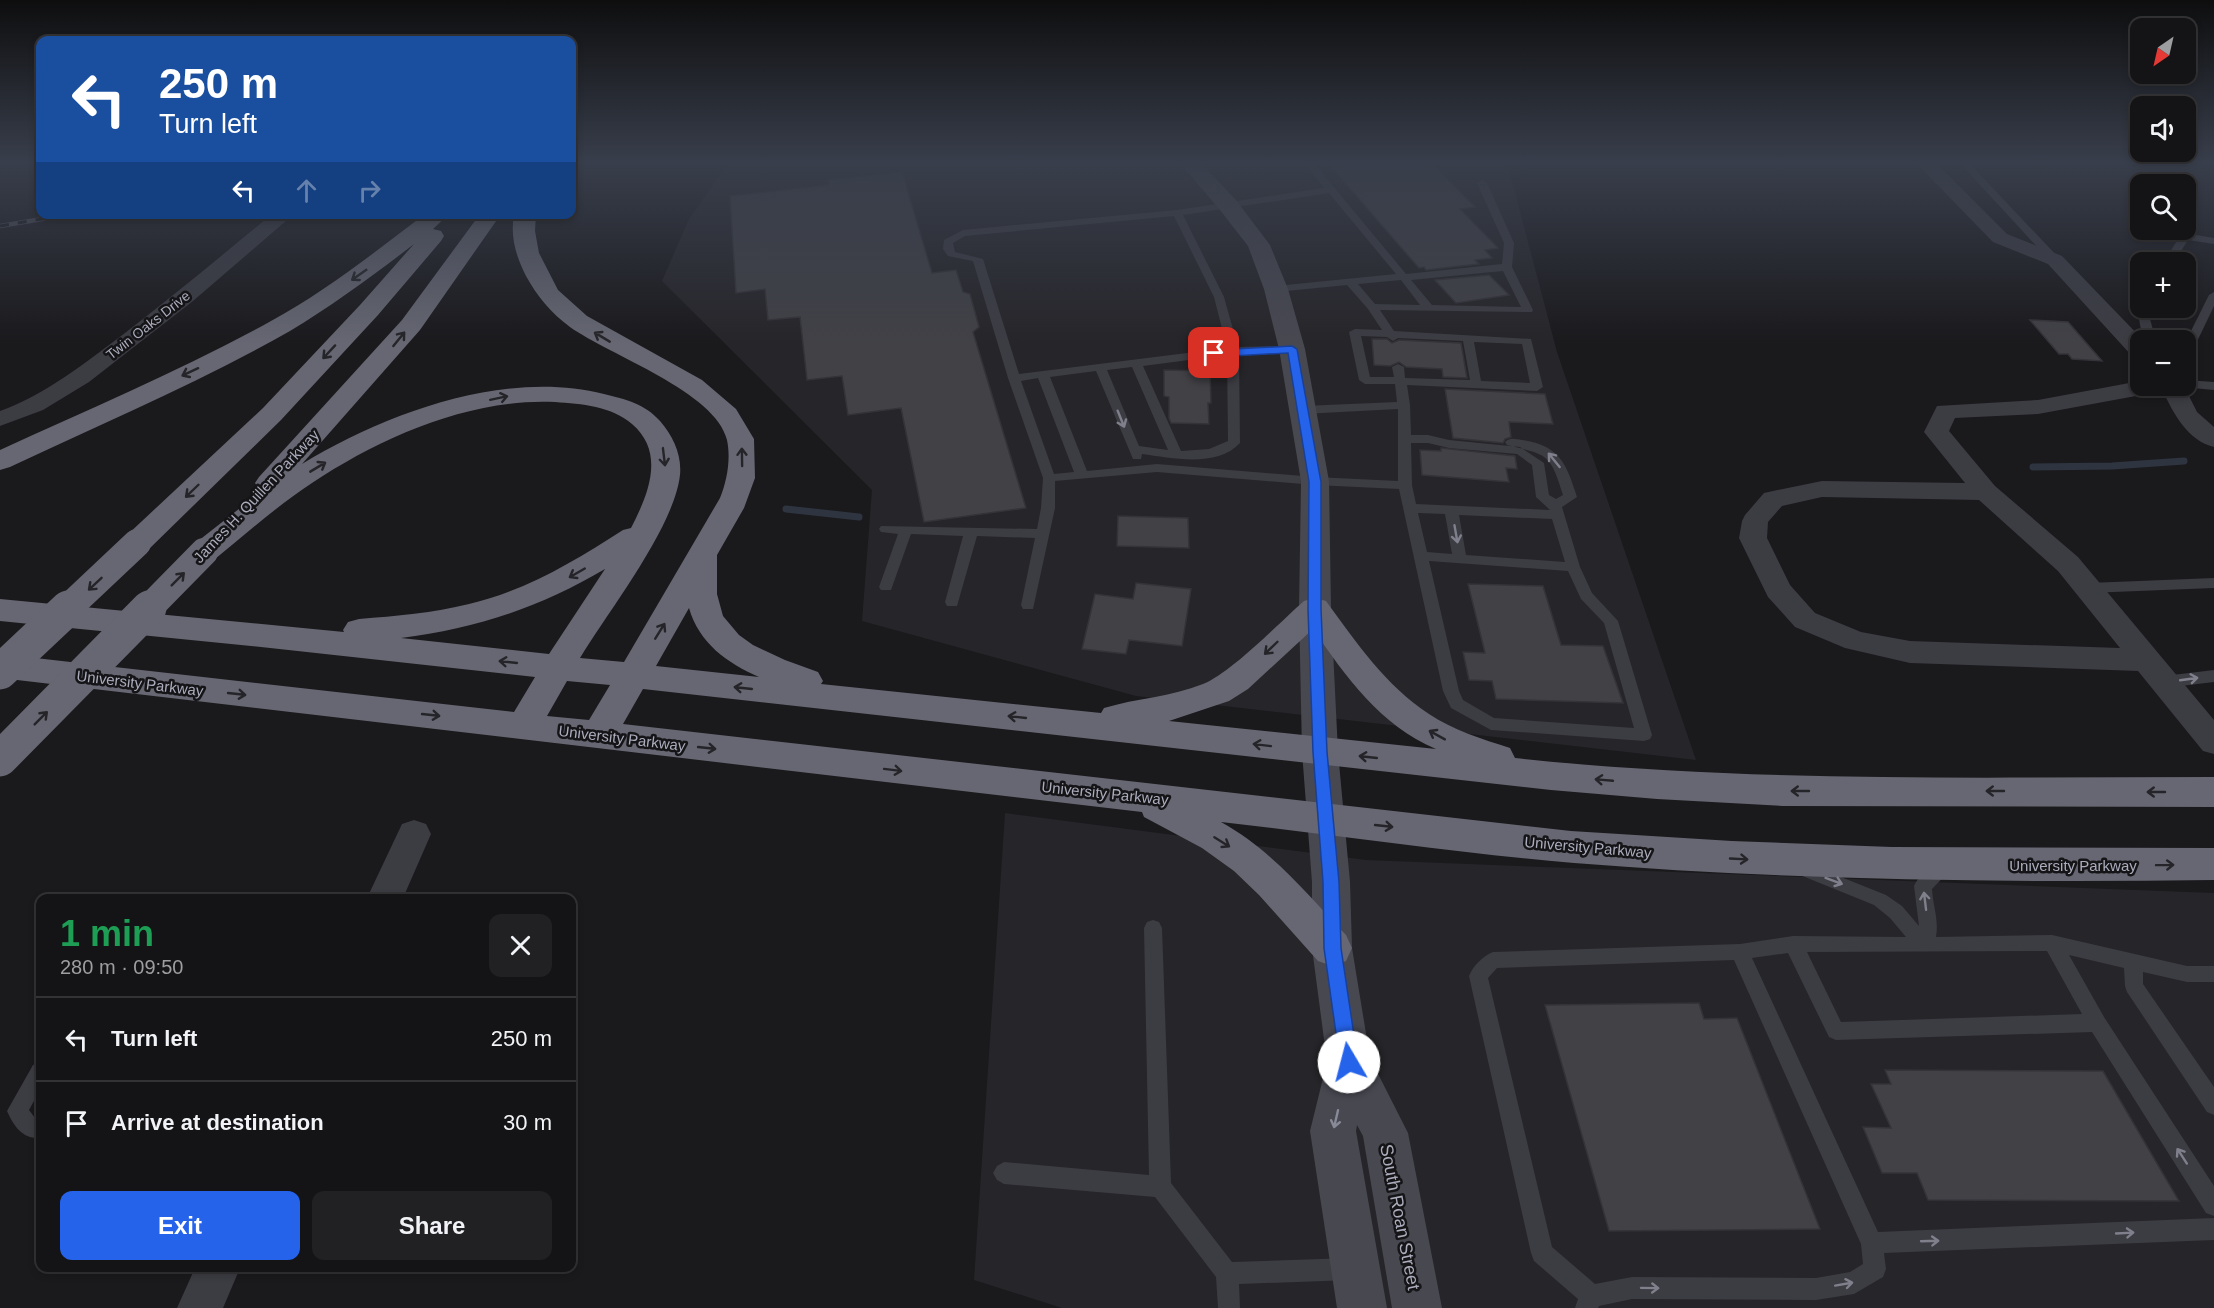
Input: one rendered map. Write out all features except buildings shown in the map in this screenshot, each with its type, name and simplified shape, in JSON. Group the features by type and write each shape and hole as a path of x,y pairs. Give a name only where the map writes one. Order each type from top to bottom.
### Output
{"highway":[{"path":"0,461 282,326 365,271 427,223"},
{"path":"0,672 272,414 369,310 444,223"},
{"name":"James H. Quillen Parkway","path":"0,759 204,552 377,365 417,316 484,223"},
{"path":"523,223 522,228 531,267 542,287 560,306 598,335 699,388 715,399 738,431 744,456 741,479 734,499 598,736"},
{"path":"204,552 302,477 363,443 419,420 467,405 512,395 547,393 608,401 630,409 658,436 665,452 666,474 662,494 644,530 524,725"},
{"path":"261,635 395,629 471,617 525,599 551,587 597,561 644,530"},
{"path":"703,554 701,598 711,626 729,646 757,664 864,701"},
{"path":"0,609 633,675 1320,752 1657,785 1783,791 2214,792"},
{"path":"1075,723 1162,710 1217,692 1236,680 1315,609 1371,683 1395,707 1418,724 1448,741 1551,776"},
{"name":"University Parkway","path":"0,666 1571,847 1779,861 1945,866 2214,864"},
{"path":"1134,795 1198,827 1234,849 1257,868 1332,948"}],"main road":[{"name":"South Roan Street","path":"1242,223 1259,245 1276,289 1292,349 1315,482 1315,609 1320,752 1331,882 1332,948 1349,1062 1384,1133 1420,1297"},
{"name":"South Roan Street","path":"1349,1062 1333,1131 1359,1288"}],"street":[{"name":"Twin Oaks Drive","path":"0,419 35,406 61,392 171,309 274,223"},
{"path":"1985,223 2000,238 2055,260 2130,340"},
{"path":"2130,390 2038,407 1946,411 1936,432 1986,492 2068,564 2214,742"},
{"path":"2178,396 2187,416 2214,440"},
{"path":"2187,396 2214,416"},
{"path":"1986,492 1822,489 1773,499 1755,521 1753,538 1778,590 1805,620 1855,641 1910,652 2145,660"},
{"path":"387,894 414,834"},
{"path":"200,1308 216,1272"}],"lane":[{"path":"1028,605 1048,508 1049,478 1014,378 978,259 952,254 948,249 948,242 963,233 1070,223"},
{"path":"1134,449 1176,454 1214,453 1223,451 1234,442 1233,351 1219,297 1182,223"},
{"path":"1357,223 1429,308"},
{"path":"1372,308 1528,310 1507,267 1509,243 1500,223"},
{"path":"2020,223 2055,260"},
{"path":"2176,252 2186,236 2214,241"},
{"path":"1276,289 1507,267"},
{"path":"1348,281 1372,308 1392,336"},
{"path":"2196,332 2214,295"},
{"path":"1355,332 1392,336 1527,341 1537,387 1365,380 1355,332"},
{"path":"1468,338 1476,384"},
{"path":"1014,378 1233,351 1292,349"},
{"path":"1136,363 1176,454"},
{"path":"1398,367 1404,405 1404,439 1405,486 1451,691 1457,704 1491,724 1644,735 1611,621 1586,596 1573,567 1557,510 1543,497 1538,463 1531,457 1511,449 1449,444 1428,439 1404,439"},
{"path":"1100,368 1144,470"},
{"path":"1452,370 1452,384"},
{"path":"1043,375 1082,475"},
{"path":"2196,385 2214,386"},
{"path":"1303,410 1404,405"},
{"path":"1410,508 1557,510 1570,497 1559,462 1546,450 1525,443 1444,435 1428,439"},
{"path":"1049,478 1157,468 1315,482 1405,486"},
{"path":"1451,510 1460,558"},
{"path":"886,529 1042,534"},
{"path":"886,587 906,530"},
{"path":"952,602 971,532"},
{"path":"1420,556 1573,567"},
{"path":"2088,588 2214,583"},
{"path":"2164,682 2214,676"},
{"path":"1779,861 1880,900 1896,912 1925,945"},
{"path":"1925,945 1929,923 1924,906 1923,886 1945,866"},
{"path":"1153,928 1160,1187 1227,1273 1229,1308"},
{"path":"2052,943 2097,1023 2214,1205"},
{"path":"1740,952 1872,1243 1875,1269 1854,1283 1816,1289 1632,1288 1589,1302 1542,1253 1478,976 1493,960 1740,952 1793,944 2052,943 2187,974 2214,974"},
{"path":"1793,944 1836,1031 2097,1023"},
{"path":"2133,961 2134,986 2214,1105"},
{"path":"36,1079 17,1111 30,1128 36,1128"},
{"path":"1004,1173 1160,1187"},
{"path":"1872,1243 2214,1228"},
{"path":"1227,1273 1359,1288"}],"shaded area":[{"path":"687,223 1523,223 1557,352 1696,760 1136,696 862,621 872,490 662,281"},
{"path":"1005,813 1366,860 2214,893 2214,1308 1062,1308 974,1280"}],"waterway":[{"path":"2033,467 2112,466 2184,461"},
{"path":"786,509 859,517"}],"railway":[{"path":"0,226 18,223"}],"route":[{"path":"1214,353 1292,349 1315,482 1315,609 1320,752 1331,882 1332,948 1349,1062"}]}
